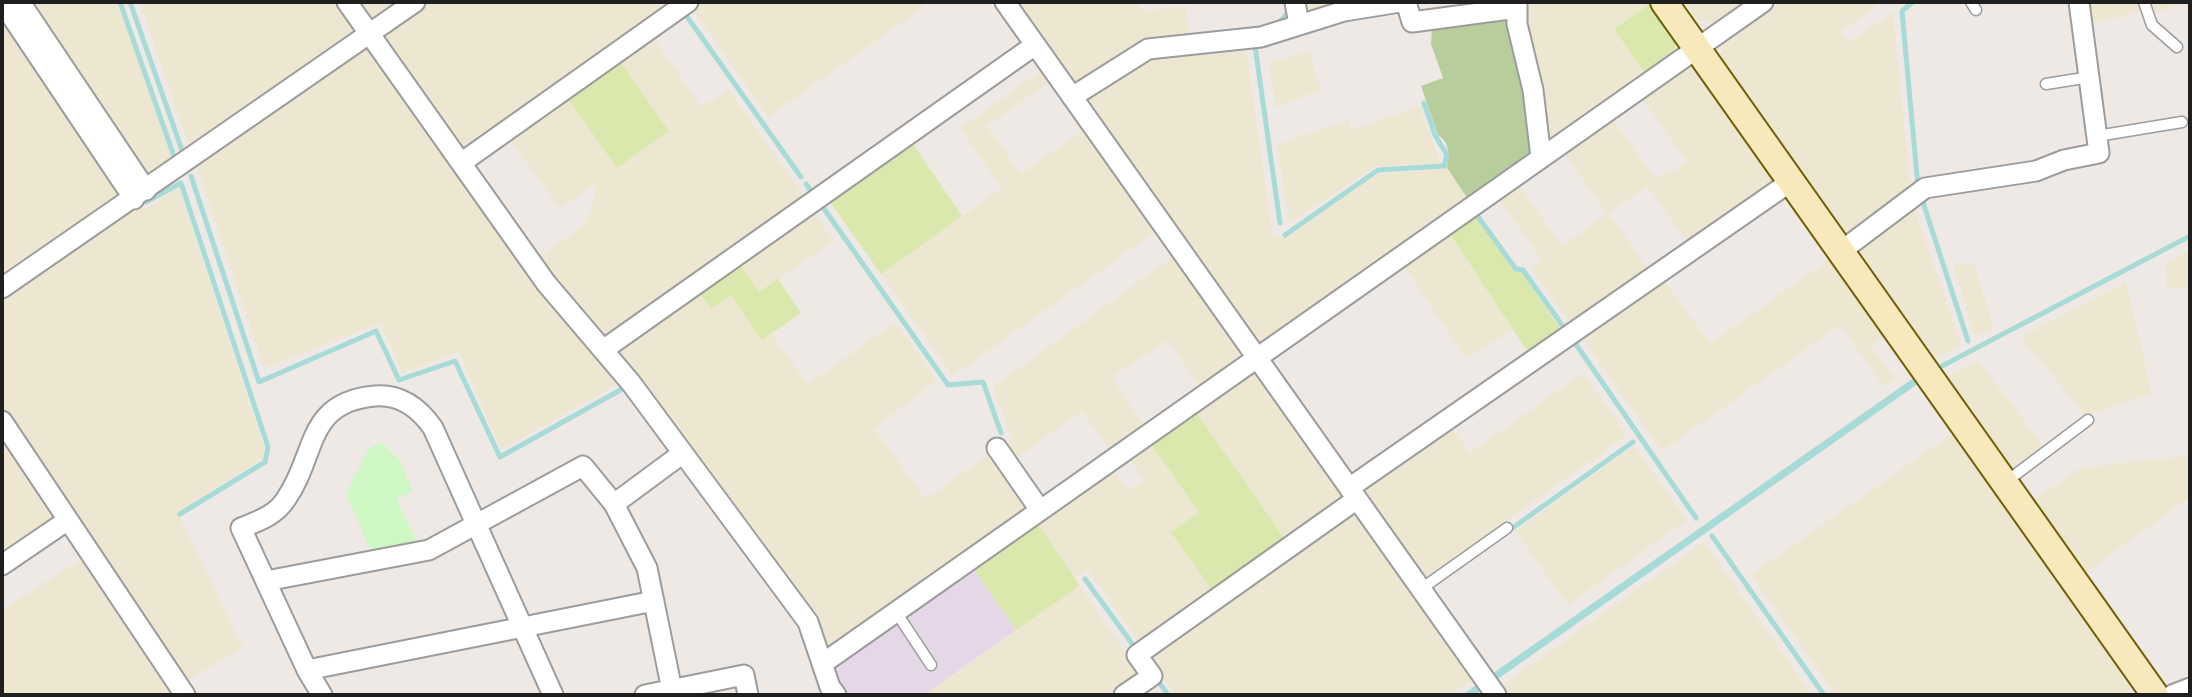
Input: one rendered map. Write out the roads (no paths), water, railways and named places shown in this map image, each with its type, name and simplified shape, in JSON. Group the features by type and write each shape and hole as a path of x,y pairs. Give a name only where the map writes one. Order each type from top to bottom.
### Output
{"street":[{"path":"2,2 140,195"},
{"path":"20,2 140,195"},
{"path":"347,2 547,284 603,350 808,622 836,695"},
{"path":"2,288 140,195 415,2"},
{"path":"461,163 688,2"},
{"path":"1295,2 1299,25"},
{"path":"1072,97 1148,49 1261,37 1344,10 1399,2"},
{"path":"1406,2 1412,22 1517,5 1541,158"},
{"path":"1664,2 2155,695"},
{"path":"822,664 1763,2"},
{"path":"1840,252 1925,188 2036,171 2064,160 2099,153 2079,2"},
{"path":"1011,4 1035,45 1489,687"},
{"path":"603,350 1035,45"},
{"path":"1124,695 1152,676 1137,655 1353,493 1790,182"},
{"path":"322,695 307,670 242,528 264,519 288,498 321,423 342,403 379,395 403,400 424,415 433,428 553,695"},
{"path":"2,421 185,695"},
{"path":"997,448 1040,510"},
{"path":"614,504 682,453"},
{"path":"266,581 429,550 583,466 614,504 647,568 672,690"},
{"path":"2,565 68,520"},
{"path":"307,670 654,601"},
{"path":"645,695 744,675 748,695"},
{"path":"2172,695 2190,688"}],"lane":[{"path":"2144,2 2152,25 2177,47"},
{"path":"2046,84 2091,77"},
{"path":"2097,136 2182,122"},
{"path":"2004,483 2088,420"},
{"path":"1421,589 1507,528"},
{"path":"896,612 931,665"}],"water":[{"path":"1915,377 1919,383 1475,695 1462,695"}],"waterway":[{"path":"120,2 176,162"},
{"path":"130,2 184,156"},
{"path":"1913,2 1902,11 1918,187"},
{"path":"1277,25 1291,9"},
{"path":"683,11 801,177"},
{"path":"1257,44 1255,46 1280,223"},
{"path":"1285,235 1378,170 1444,166 1447,155 1435,135 1424,103"},
{"path":"191,176 259,382 376,331 399,380 455,361 500,457 624,388"},
{"path":"146,202 181,183 268,447 265,462 180,514"},
{"path":"806,184 813,194"},
{"path":"1921,196 1968,341"},
{"path":"820,203 948,385 983,382 1001,433"},
{"path":"1476,214 1516,269 1523,270 1567,332"},
{"path":"1942,366 2190,236"},
{"path":"1573,340 1696,518"},
{"path":"1511,529 1633,442"},
{"path":"1712,536 1824,695"},
{"path":"1085,579 1136,649"},
{"path":"1156,678 1168,695"}]}
